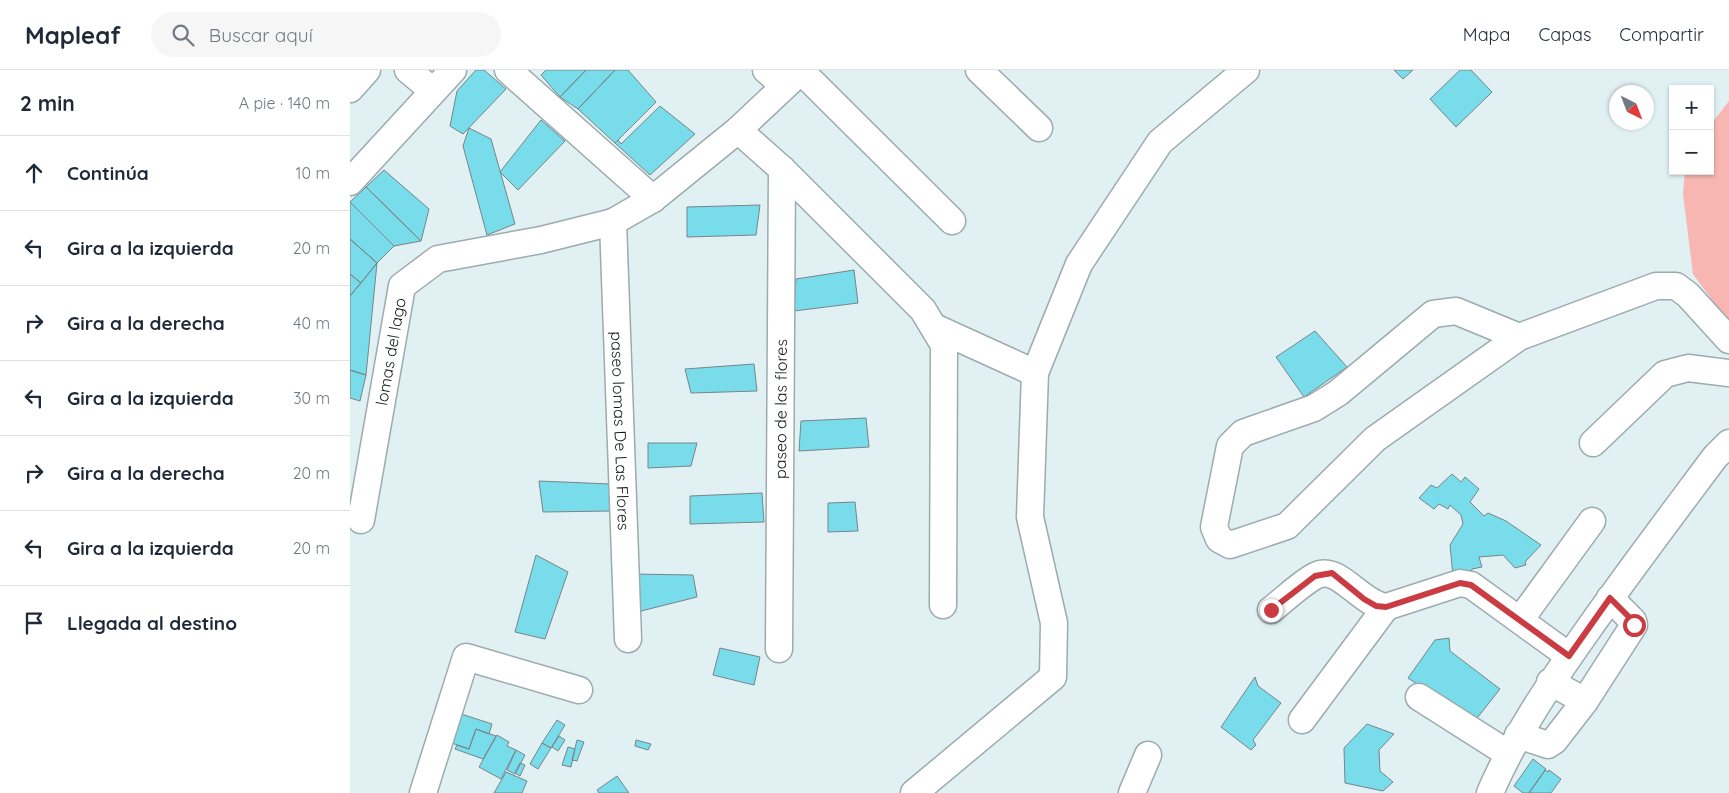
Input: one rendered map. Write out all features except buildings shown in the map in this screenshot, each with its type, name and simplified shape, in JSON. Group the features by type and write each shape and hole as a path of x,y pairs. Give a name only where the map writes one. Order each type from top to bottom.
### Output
{"street":[{"path":"350,89 367,70"},
{"path":"408,70 433,91"},
{"path":"350,182 453,70"},
{"path":"508,70 653,199"},
{"path":"979,70 1039,128"},
{"path":"914,793 1052,676 1054,623 1030,517 1035,373 1079,264 1160,142 1246,70"},
{"path":"789,74 952,220"},
{"name":"lomas del lago","path":"361,520 402,286 438,259 540,240 614,222 653,199 738,130 789,74"},
{"path":"738,130 782,169 923,310 944,345 943,605"},
{"name":"paseo de las flores","path":"779,649 782,169"},
{"name":"paseo lomas De Las Flores","path":"614,222 628,639"},
{"path":"1519,337 1456,311 1433,314 1338,393 1314,408 1243,433 1230,446 1214,527 1219,539 1230,545 1287,526 1375,438 1519,337 1656,286 1676,286 1688,295 1729,340"},
{"path":"934,328 1035,373"},
{"path":"1593,443 1664,374 1688,368 1729,373"},
{"path":"1490,793 1512,744 1550,682 1610,598 1715,458 1729,443"},
{"path":"1520,620 1592,521"},
{"path":"1271,610 1315,576 1324,573 1332,573 1376,606 1386,607 1460,583 1471,585 1569,656"},
{"path":"1419,697 1512,744 1548,745 1554,741 1585,701 1634,625 1633,621 1610,598"},
{"path":"1302,720 1386,607"},
{"path":"423,793 466,657 579,690"},
{"path":"1550,682 1585,701"},
{"path":"1132,793 1148,755"}],"shaded area":[{"path":"1729,101 1729,323 1693,274 1683,194 1685,175 1714,175 1714,121"}],"route":[{"path":"1271,610 1315,576 1332,573 1364,599 1376,606 1386,607 1443,587 1460,583 1471,585 1569,656 1610,598 1633,621 1634,625"}]}
